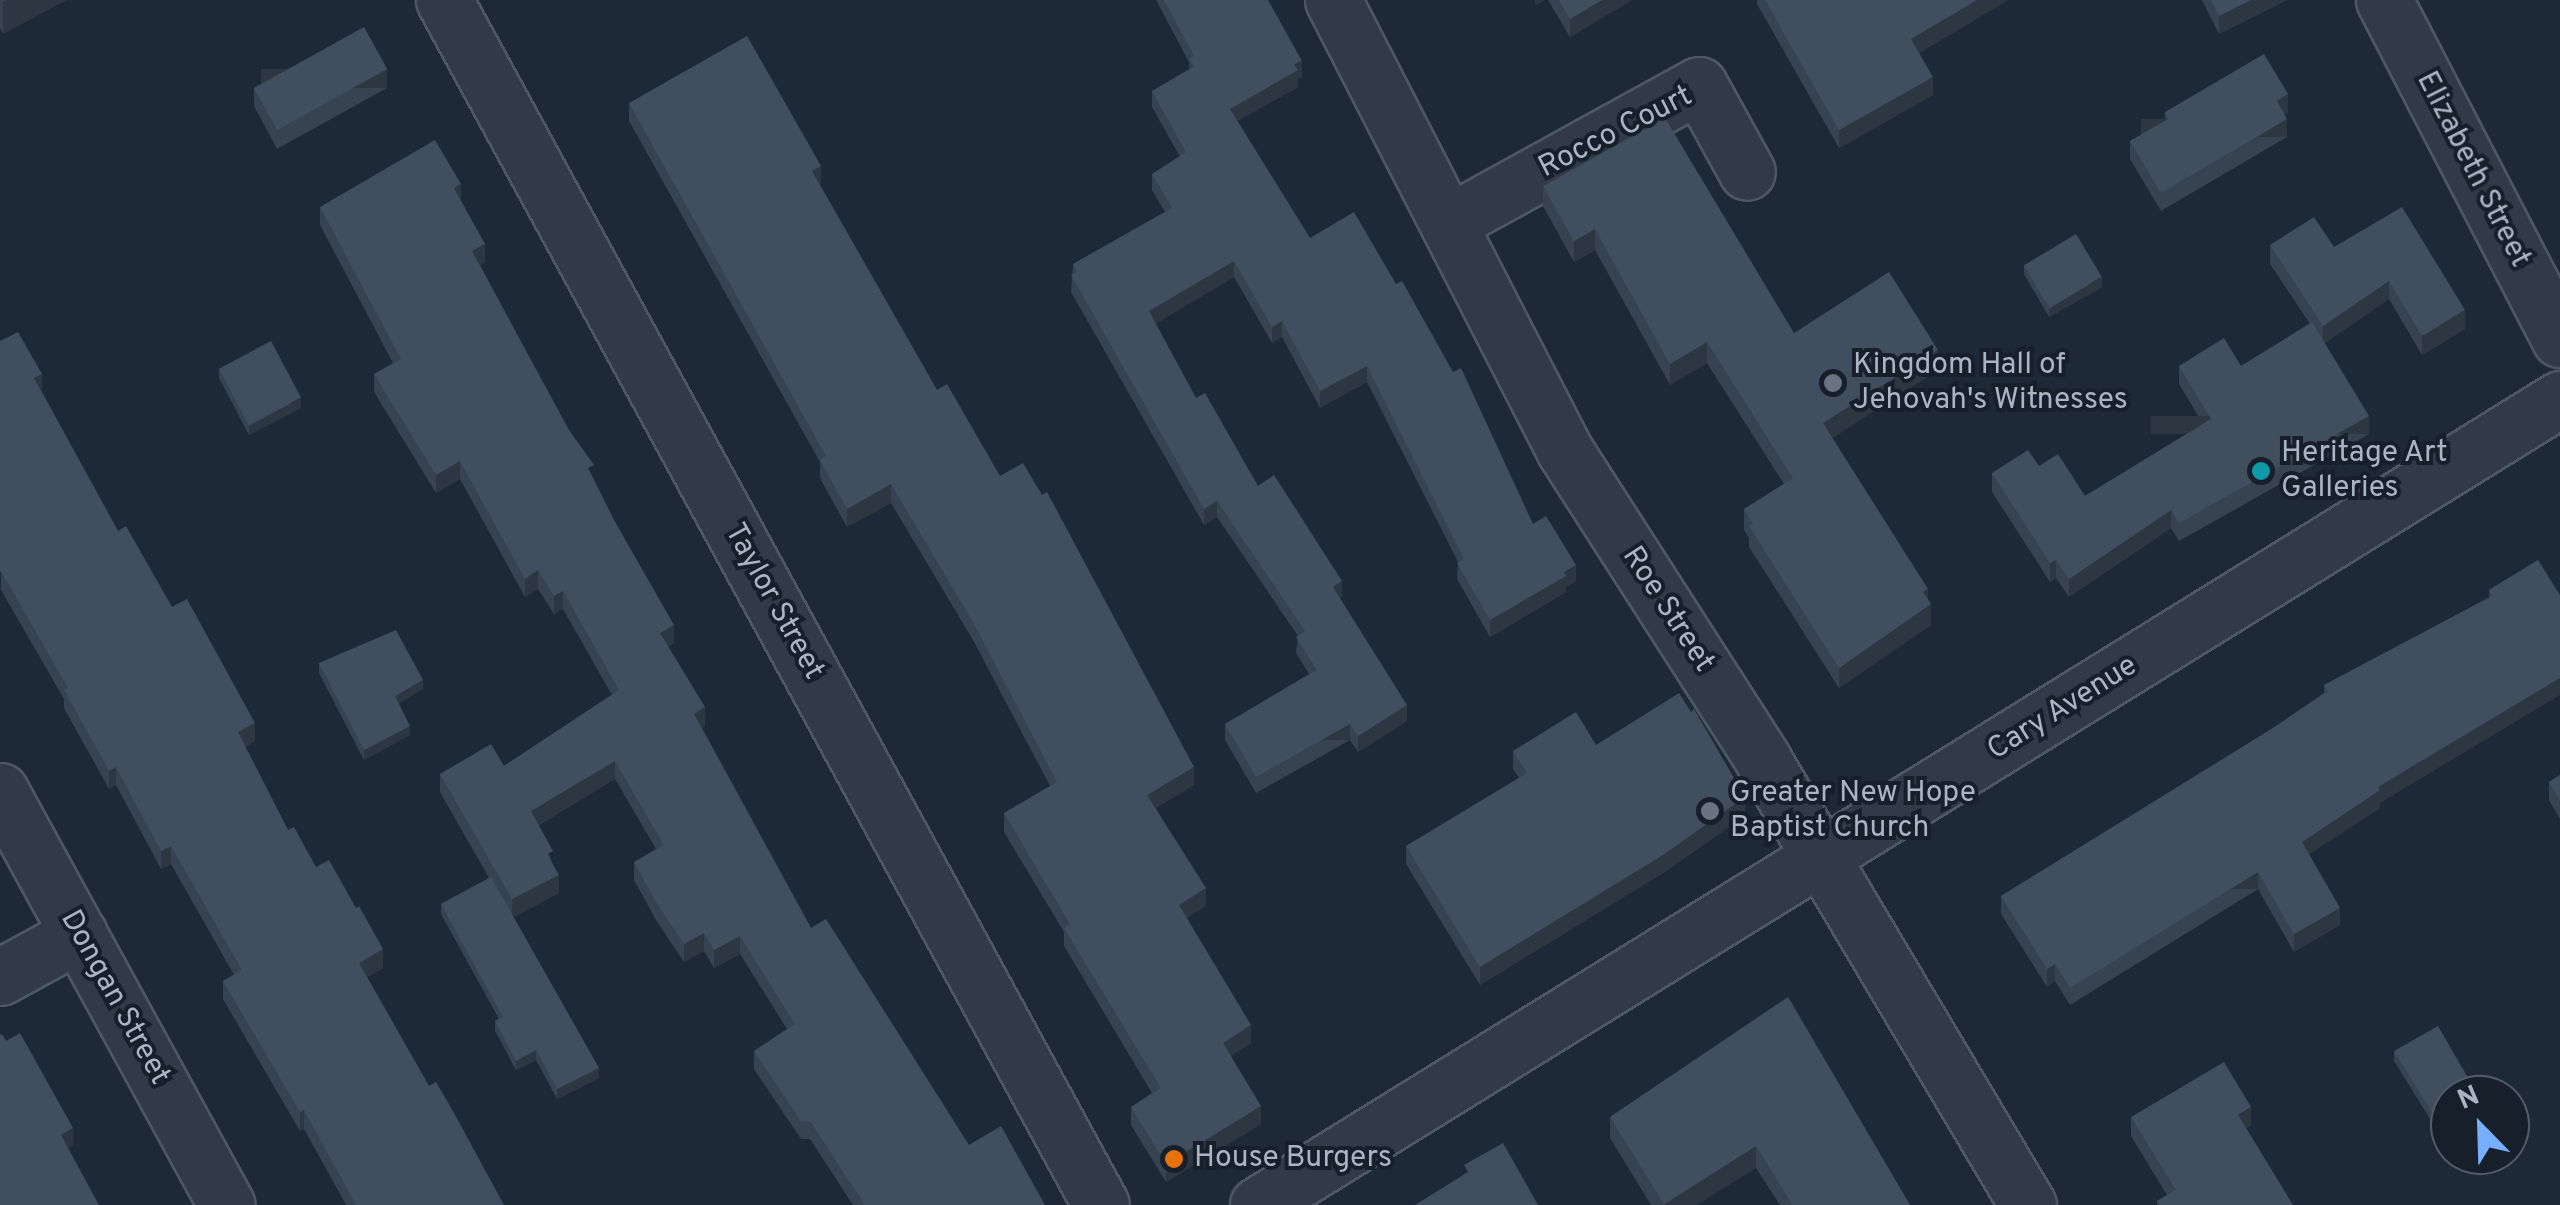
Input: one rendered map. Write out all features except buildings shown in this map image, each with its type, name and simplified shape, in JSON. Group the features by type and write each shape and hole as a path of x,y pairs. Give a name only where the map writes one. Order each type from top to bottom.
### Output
{"street":[{"name":"Taylor Street","path":"444,0 1102,1205"},
{"name":"Roe Street","path":"1334,0 1565,451 1763,760 2028,1205"},
{"name":"Elizabeth Street","path":"2384,0 2560,340"},
{"name":"Rocco Court","path":"1448,223 1699,85 1747,172"},
{"name":"Cary Avenue","path":"1258,1205 2560,399"},
{"name":"Dongan Street","path":"0,791 227,1205"},
{"path":"0,977 79,934"}],"place":[{"name":"Kingdom Hall of Jehovah's Witnesses","path":"1833,383"},
{"name":"Heritage Art Galleries","path":"2261,471"},
{"name":"Greater New Hope Baptist Church","path":"1710,811"},
{"name":"House Burgers","path":"1174,1159"}]}
